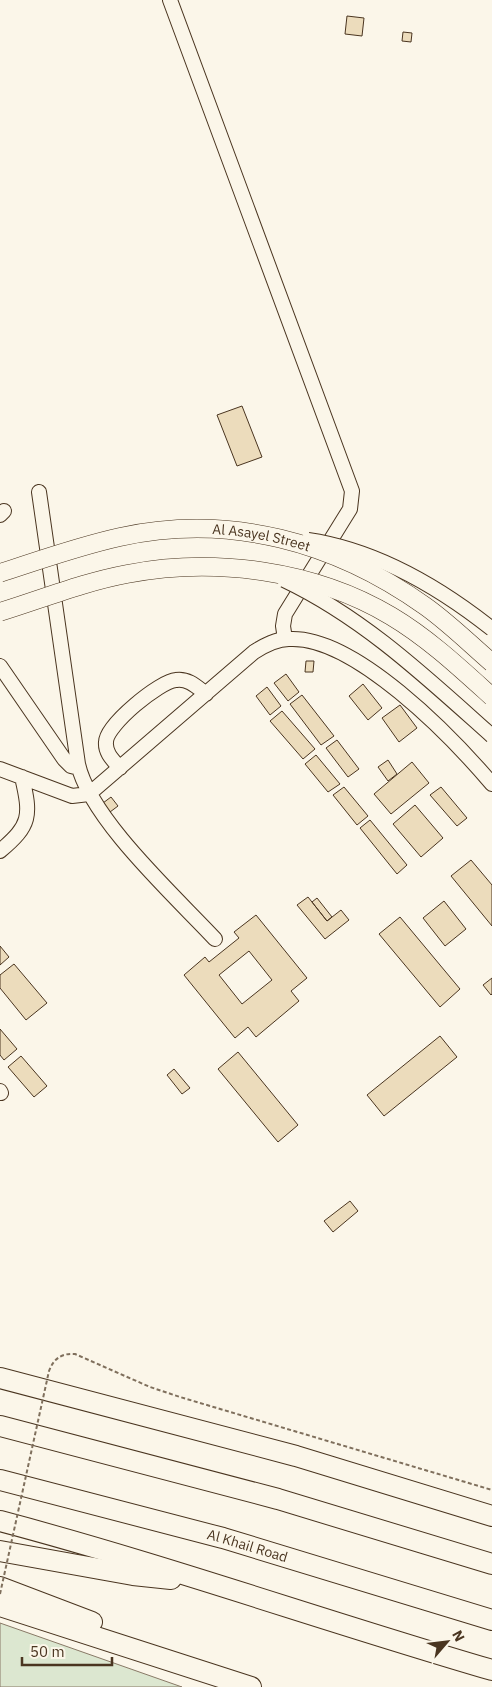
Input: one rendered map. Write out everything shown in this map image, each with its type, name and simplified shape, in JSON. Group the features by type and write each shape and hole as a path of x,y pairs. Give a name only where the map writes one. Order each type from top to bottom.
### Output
{"highway":[{"path":"0,1378 296,1456 492,1516"},
{"path":"0,1426 278,1499 492,1564"},
{"name":"Al Khail Road","path":"0,1480 223,1538 492,1620"},
{"path":"0,1521 205,1581 350,1628 492,1670"},
{"path":"0,1550 133,1574 205,1581"},
{"path":"0,1587 158,1647 243,1684"},
{"path":"0,1606 243,1684"}],"main road":[{"name":"Al Asayel Street","path":"0,572 90,544 152,532 213,529 274,535 328,553 394,586 447,623 492,663"},
{"path":"0,612 102,580 149,570 198,567 270,574 304,581 345,593 391,616 433,645 492,696"}],"street":[{"path":"170,0 352,491 350,509 285,614 282,626 285,639"},
{"path":"39,492 79,768 89,794 139,859 215,939"},
{"path":"274,535 341,547 384,563 426,584 492,629"},
{"path":"270,574 322,600 372,632 492,736"},
{"path":"0,769 72,796 89,794 254,652 265,645 285,639 318,643 345,654 364,666 435,724 492,784"},
{"path":"0,666 64,759 71,766 79,768"},
{"path":"120,768 110,756 106,742 107,735 115,723 168,681 186,680 206,694"},
{"path":"0,851 17,837 26,824 28,808 22,777"}],"path":[{"path":"0,1594 49,1371 56,1359 68,1353 75,1354 173,1395 492,1490"}],"green space":[{"path":"0,1623 182,1687 0,1687"}],"building":[{"path":"347,16 364,18 362,36 345,34"},
{"path":"403,32 412,33 411,42 402,41"},
{"path":"242,406 262,457 237,466 217,415"},
{"path":"306,661 314,661 313,672 305,672"},
{"path":"286,674 299,692 288,701 274,683"},
{"path":"363,684 382,708 368,720 349,696"},
{"path":"267,687 281,706 270,715 256,696"},
{"path":"302,695 334,736 321,745 290,704"},
{"path":"400,705 417,728 399,742 382,718"},
{"path":"282,711 315,749 303,759 270,721"},
{"path":"337,740 359,769 348,777 326,748"},
{"path":"316,755 340,784 328,792 305,764"},
{"path":"388,760 397,774 388,781 378,767"},
{"path":"412,762 429,783 391,814 374,794"},
{"path":"344,787 368,816 357,825 333,795"},
{"path":"441,787 467,818 457,826 430,795"},
{"path":"111,797 118,806 110,812 103,803"},
{"path":"415,805 443,838 421,857 393,824"},
{"path":"370,820 407,865 397,874 360,828"},
{"path":"471,860 492,885 492,926 451,876"},
{"path":"308,897 327,921 341,910 349,920 325,939 297,905"},
{"path":"317,898 332,917 327,921 312,902"},
{"path":"444,901 466,929 445,946 423,918"},
{"path":"256,915 307,978 291,991 299,1001 256,1037 248,1027 235,1038 184,975 205,957 209,962 239,938 234,932","holes":["249,951 272,980 242,1004 219,975"]},
{"path":"400,917 460,989 440,1007 379,934"},
{"path":"0,946 9,957 0,965"},
{"path":"14,964 47,1003 26,1020 0,988 0,975"},
{"path":"492,978 492,994 491,995 483,985"},
{"path":"0,1029 17,1049 4,1060 0,1055"},
{"path":"440,1036 457,1057 384,1116 367,1095"},
{"path":"238,1052 298,1125 278,1142 218,1069"},
{"path":"21,1056 47,1086 34,1097 8,1067"},
{"path":"174,1069 190,1088 182,1094 167,1075"},
{"path":"350,1201 358,1211 333,1232 324,1221"}]}
